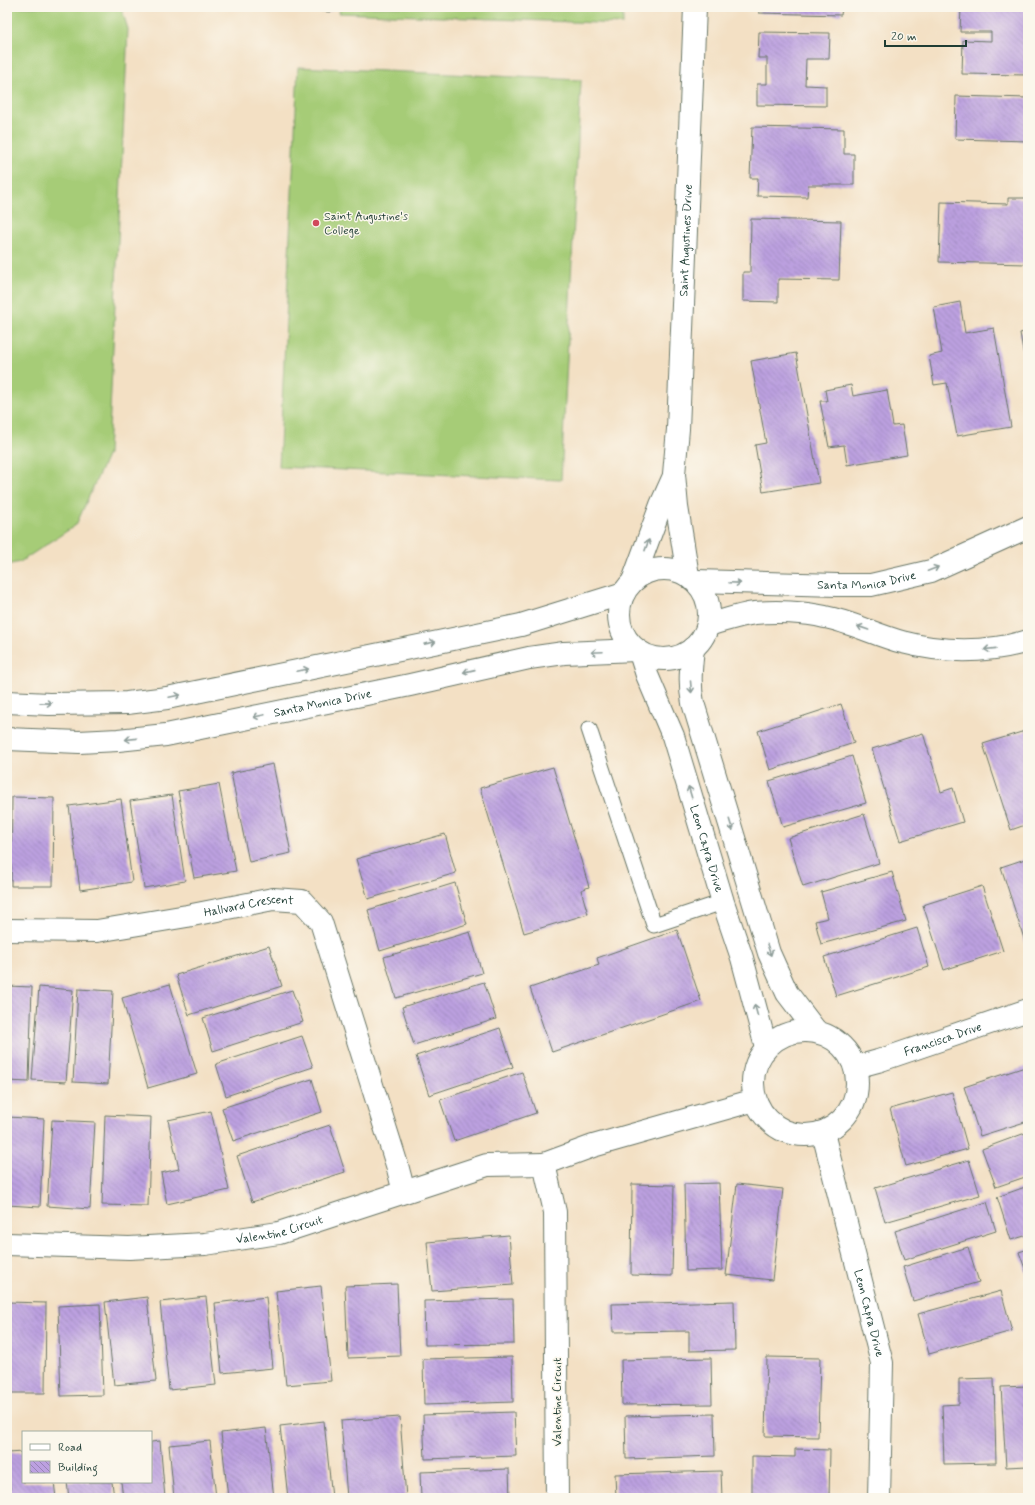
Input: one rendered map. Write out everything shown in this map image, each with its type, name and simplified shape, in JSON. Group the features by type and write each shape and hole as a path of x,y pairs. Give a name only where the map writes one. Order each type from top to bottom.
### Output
{"street":[{"name":"Saint Augustines Drive","path":"692,579 677,507 674,474 679,414 695,7"},
{"name":"Saint Augustines Drive","path":"629,587 660,505 674,474"},
{"name":"Santa Monica Drive","path":"692,579 871,585 931,570 1028,528"},
{"path":"7,702 49,704 127,703 167,698 521,625 629,587 646,573 660,569 672,570 692,579 706,597 709,611 708,625 703,638 682,656 668,659 654,658 638,651 625,638 620,624 619,608 629,587"},
{"path":"708,625 755,613 791,613 824,617 902,642 940,649 974,651 1007,647 1028,641"},
{"path":"693,648 690,672 690,688 693,703 769,953 787,993 816,1031 841,1043 856,1066 858,1093 846,1118 823,1133 802,1136 782,1130 766,1118 755,1100 754,1072 766,1047 789,1032 816,1031"},
{"name":"Santa Monica Drive","path":"7,739 79,742 166,735 410,685 529,658 564,653 638,651"},
{"name":"Leon Capra Drive","path":"638,651 673,736 723,902 742,958 766,1047"},
{"name":"Hallvard Crescent","path":"7,930 97,931 187,916 273,899 302,901 321,922 397,1165 404,1192"},
{"name":"Francisca Drive","path":"856,1066 878,1061 1028,1010"},
{"name":"Valentine Circuit","path":"7,1244 129,1248 205,1244 279,1233 487,1165 544,1164 593,1146 755,1100"},
{"name":"Leon Capra Drive","path":"823,1133 882,1364 879,1498"},
{"name":"Valentine Circuit","path":"544,1164 555,1212 557,1498"}],"lane":[{"path":"590,730 654,925 723,902"}],"green space":[{"path":"7,7 121,7 128,29 108,454 76,525 20,562 7,565"},
{"path":"340,7 623,7 623,24 339,13"},
{"path":"298,67 581,80 561,480 279,467"}],"building":[{"path":"285,7 331,7 331,12 285,10"},
{"path":"760,7 842,7 841,15 759,13"},
{"path":"961,7 1028,7 1028,75 962,74 963,40 991,41 991,32 960,32"},
{"path":"759,32 830,33 829,59 806,59 805,85 826,86 826,106 757,105 757,84 767,84 767,58 758,58"},
{"path":"956,96 1028,98 1028,141 955,139"},
{"path":"752,127 844,129 844,154 854,154 854,185 808,185 807,197 757,196 758,178 750,178"},
{"path":"1008,198 1028,198 1028,264 939,262 941,202 1008,204"},
{"path":"751,219 841,221 839,280 778,279 778,302 743,301 743,272 750,272"},
{"path":"960,302 965,333 994,328 1011,427 957,436 947,383 934,385 929,356 942,353 934,307"},
{"path":"1028,331 1028,374 1027,374 1020,333"},
{"path":"796,353 819,483 763,492 755,445 766,443 751,361"},
{"path":"851,385 853,396 887,390 893,426 902,425 907,455 847,465 844,445 829,447 820,401 827,401 825,390"},
{"path":"841,704 854,743 770,770 758,731"},
{"path":"1028,730 1028,824 1011,830 983,744"},
{"path":"923,733 941,792 953,788 963,822 900,841 872,749"},
{"path":"852,756 866,803 783,827 769,781"},
{"path":"273,764 291,853 249,862 231,773"},
{"path":"553,767 589,887 581,890 588,914 524,933 480,788"},
{"path":"219,784 236,871 194,878 178,791"},
{"path":"172,795 185,881 144,888 130,801"},
{"path":"12,797 54,798 53,886 11,886"},
{"path":"121,799 132,882 80,890 69,806"},
{"path":"864,814 879,863 803,887 788,838"},
{"path":"445,834 456,873 368,899 356,859"},
{"path":"1028,858 1028,951 1001,867"},
{"path":"892,872 906,921 821,944 815,921 828,918 821,892"},
{"path":"455,883 467,924 380,951 368,910"},
{"path":"982,886 1003,951 944,970 923,905"},
{"path":"917,928 929,967 836,996 824,957"},
{"path":"677,930 701,1001 552,1052 530,988 599,965 597,958"},
{"path":"470,932 482,973 396,998 384,957"},
{"path":"269,946 282,986 189,1015 176,975"},
{"path":"484,982 496,1019 414,1045 402,1007"},
{"path":"170,984 197,1074 148,1088 122,998"},
{"path":"7,986 32,987 29,1082 7,1081"},
{"path":"39,987 73,990 66,1082 32,1080"},
{"path":"78,989 113,991 108,1084 73,1082"},
{"path":"292,990 303,1022 213,1051 203,1018"},
{"path":"500,1028 513,1067 429,1095 416,1056"},
{"path":"302,1036 313,1067 226,1096 216,1064"},
{"path":"1028,1066 1028,1121 980,1136 964,1087"},
{"path":"522,1072 536,1113 454,1141 440,1100"},
{"path":"312,1079 322,1112 233,1141 222,1108"},
{"path":"952,1092 968,1149 906,1166 890,1109"},
{"path":"211,1111 229,1190 167,1204 161,1173 179,1169 168,1120"},
{"path":"105,1115 151,1117 148,1206 102,1205"},
{"path":"7,1117 44,1119 40,1207 7,1205"},
{"path":"52,1120 95,1122 90,1209 47,1206"},
{"path":"330,1125 345,1172 252,1202 237,1156"},
{"path":"1028,1132 1028,1176 996,1187 982,1149"},
{"path":"969,1160 980,1195 885,1222 875,1188"},
{"path":"719,1183 722,1270 686,1271 684,1184"},
{"path":"632,1184 674,1185 672,1276 631,1275"},
{"path":"737,1184 783,1189 772,1280 726,1275"},
{"path":"1028,1186 1028,1235 1011,1240 997,1197"},
{"path":"987,1202 996,1231 904,1260 895,1231"},
{"path":"509,1235 513,1285 432,1291 427,1242"},
{"path":"968,1247 979,1282 913,1301 903,1267"},
{"path":"1028,1249 1028,1277 1019,1252"},
{"path":"397,1284 400,1356 348,1358 345,1286"},
{"path":"321,1286 331,1381 286,1385 276,1291"},
{"path":"1001,1291 1012,1331 929,1354 918,1314"},
{"path":"147,1297 156,1381 114,1385 105,1302"},
{"path":"206,1297 216,1385 169,1390 160,1302"},
{"path":"266,1297 273,1368 222,1373 215,1303"},
{"path":"513,1299 514,1344 425,1345 424,1301"},
{"path":"734,1301 735,1350 689,1351 689,1331 613,1332 612,1304"},
{"path":"7,1302 46,1303 45,1393 7,1393"},
{"path":"100,1304 103,1395 61,1396 58,1306"},
{"path":"512,1357 513,1402 424,1405 423,1359"},
{"path":"767,1357 820,1358 818,1437 765,1436"},
{"path":"711,1358 712,1404 622,1405 621,1360"},
{"path":"994,1378 996,1463 944,1464 942,1405 959,1404 959,1379"},
{"path":"1028,1386 1028,1466 1006,1467 1001,1387"},
{"path":"514,1412 516,1456 425,1459 423,1415"},
{"path":"714,1414 715,1456 626,1459 625,1416"},
{"path":"400,1417 406,1498 347,1498 341,1421"},
{"path":"324,1421 332,1498 288,1498 280,1426"},
{"path":"266,1428 274,1498 228,1498 221,1433"},
{"path":"160,1441 165,1498 123,1498 121,1483 152,1483 152,1442"},
{"path":"210,1441 216,1498 174,1498 169,1445"},
{"path":"795,1449 830,1450 829,1498 752,1498 752,1456 795,1457"},
{"path":"22,1452 22,1483 54,1483 56,1498 11,1498 7,1453"},
{"path":"509,1469 510,1498 421,1498 420,1472"},
{"path":"721,1471 722,1498 616,1498 615,1474"},
{"path":"67,1483 112,1483 114,1498 69,1498"}],"place":[{"name":"Saint Augustine's College","path":"316,223"}]}
